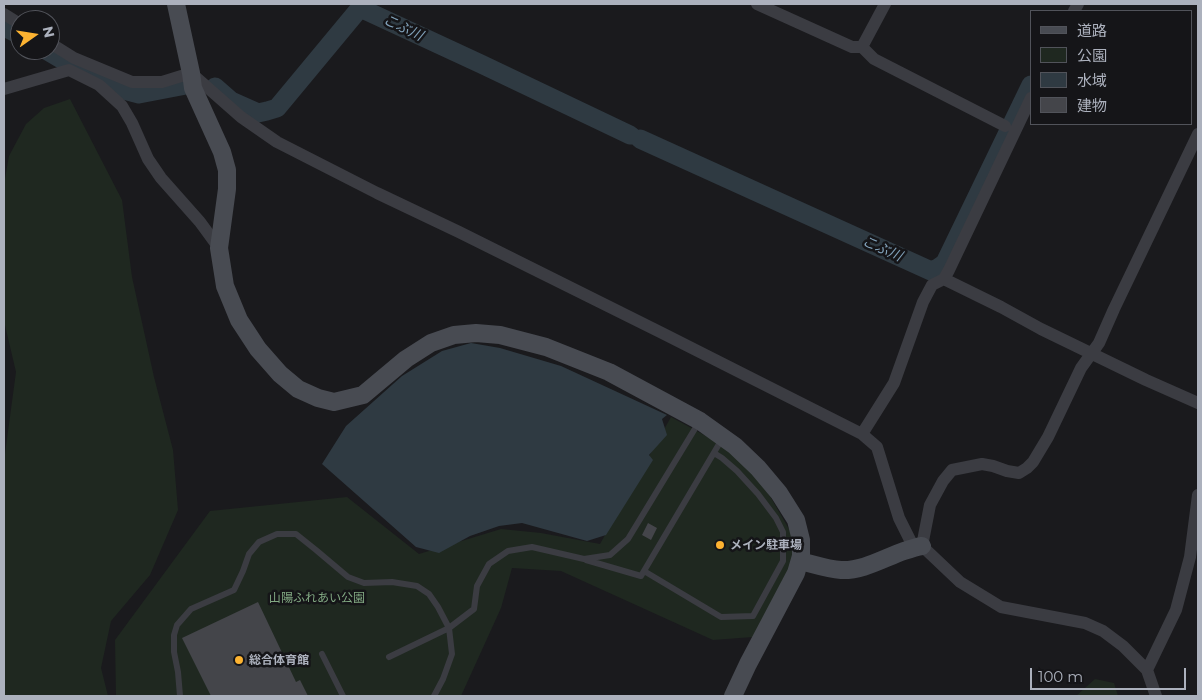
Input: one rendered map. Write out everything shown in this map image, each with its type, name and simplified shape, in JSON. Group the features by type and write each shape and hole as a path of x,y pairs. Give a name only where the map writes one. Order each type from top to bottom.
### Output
{"street":[{"path":"176,4 193,88 222,152 227,170 227,189 219,248 225,286 239,320 258,349 280,374 298,389 318,398 334,402 363,395 406,359 431,343 454,335 476,333 500,335 546,347 609,372 700,421 735,446 758,468 779,493 796,520 801,540 800,561 796,573 733,696"},
{"path":"757,4 852,47 862,47 874,59 1005,126"},
{"path":"862,47 885,4"},
{"path":"60,53 122,106 148,159 161,178 200,222 219,248"},
{"path":"4,89 71,64 132,82 162,82 191,73"},
{"path":"191,73 241,117 277,142 637,320 862,434 877,447 899,518 918,547 960,582 1002,607 1085,623 1103,631 1123,646 1147,670 1156,696"},
{"path":"862,434 894,383 923,302 932,285 944,279 949,270 1030,100"},
{"path":"918,547 930,505 943,480 952,470 982,464 1007,472 1019,473 1033,462 1048,437 1081,368 1099,343 1198,134"},
{"path":"944,279 1041,329 1198,403"},
{"path":"1147,670 1176,610 1190,557 1198,496"},
{"path":"800,561 832,569 855,569 918,547"}],"lane":[{"path":"584,560 610,555 628,539 700,421"},
{"path":"389,657 449,628 474,609 477,586 489,564 508,551 532,547 641,576 723,438"},
{"path":"714,453 737,471 758,494 776,518 783,532 784,561 753,616"},
{"path":"180,696 174,652 174,635 177,625 191,609 234,590 243,571 248,554 259,542 277,534 296,534 348,577 364,583 392,582 417,586 429,594 449,628 452,654 443,679 434,696"},
{"path":"644,571 721,617 753,616 769,624"},
{"path":"322,654 343,696"}],"green space":[{"path":"70,99 122,200 132,277 154,377 173,450 178,510 150,575 111,621 101,668 108,696 4,696 4,461 16,372 4,321 4,184 9,156 26,124 44,108"},
{"name":"山陽ふれあい公園","path":"671,417 717,442 738,458 767,491 793,536 792,567 753,637 713,640 561,571 512,568 501,608 461,696 116,696 115,640 210,511 347,497 419,554 501,529 541,533 600,544"},
{"path":"1095,679 1114,683 1118,696 1076,696"}],"water":[{"path":"471,343 500,348 561,366 667,415 662,419 667,435 649,455 653,460 606,535 587,541 522,523 499,526 470,536 439,553 416,547 322,464 346,426 402,376 442,351"}],"building":[{"path":"648,523 657,528 651,540 642,535"},
{"name":"総合体育館","path":"258,602 296,682 300,680 308,696 211,696 182,638"}],"waterway":[{"name":"こぶ川","path":"215,87 231,101 258,113 277,108 360,8 630,135"},
{"name":"こぶ川","path":"4,27 10,30"},
{"name":"こぶ川","path":"60,58 68,63"},
{"name":"こぶ川","path":"79,68 124,90 139,94 186,85"},
{"name":"こぶ川","path":"640,139 931,271 945,263 1030,87"}],"place":[{"name":"メイン駐車場","path":"720,545"},
{"name":"総合体育館","path":"239,660"}]}
